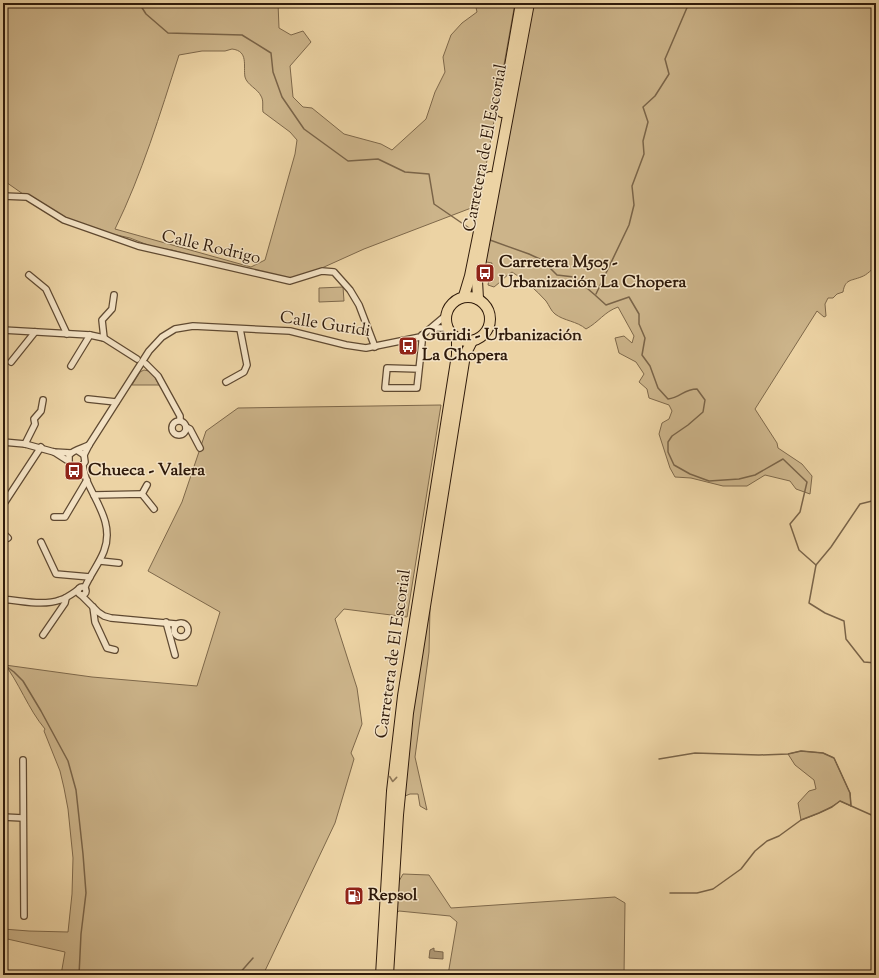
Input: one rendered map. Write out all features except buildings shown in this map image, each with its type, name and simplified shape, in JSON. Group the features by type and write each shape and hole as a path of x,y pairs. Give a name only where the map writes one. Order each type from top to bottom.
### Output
{"highway":[{"name":"Carretera de El Escorial","path":"464,296 470,276 497,140 521,3"},
{"name":"Carretera de El Escorial","path":"478,299 477,280 529,3"},
{"path":"464,296 478,299 488,310 490,318 489,326 480,338 472,341 458,339 447,328 445,316 447,309 451,303 464,296"},
{"name":"Carretera de El Escorial","path":"381,975 392,791 403,696 457,355 458,339"},
{"name":"Carretera de El Escorial","path":"388,975 398,815 408,713 465,356 472,341"}],"street":[{"name":"Calle Rodrigo","path":"3,196 27,197 64,220 138,246 290,281 322,270 334,272 350,290 358,304 375,347"},
{"path":"29,275 46,289 67,334"},
{"path":"104,338 102,320 112,309 114,295"},
{"name":"Calle Guridi","path":"425,334 445,316"},
{"name":"Calle Guridi","path":"84,455 116,402 154,344 174,329 193,326 290,331 346,345 366,348 425,334 437,328 447,328"},
{"path":"226,382 244,372 246,365 240,329"},
{"path":"3,330 90,335 104,338 138,359 140,357 145,358 146,364 158,376 180,416 180,420 190,430 200,448"},
{"path":"11,362 35,332"},
{"path":"419,368 387,368 385,388 417,388 425,334"},
{"path":"71,366 90,335"},
{"path":"138,359 137,363 139,366 143,367 146,364"},
{"path":"88,399 116,402"},
{"path":"25,444 35,424 34,419 41,411 43,400"},
{"path":"180,420 174,422 172,427 175,434 183,434 186,427"},
{"path":"3,442 41,447 54,452 68,461 71,466 76,468 87,480"},
{"name":"Calle Guridi","path":"78,451 89,445"},
{"path":"3,505 41,447"},
{"path":"3,599 24,602 58,601 84,588 100,561 104,551 107,540 105,517 87,480 83,466 85,462 84,455 78,451 71,453 54,452"},
{"path":"68,461 71,453"},
{"path":"76,468 83,466"},
{"path":"54,517 65,517 87,480"},
{"path":"142,494 147,485"},
{"path":"94,495 142,494"},
{"path":"142,494 154,509"},
{"path":"3,533 8,538"},
{"path":"41,542 56,574 84,588 92,606 94,622 107,648 115,650"},
{"path":"100,561 119,563"},
{"path":"43,635 65,603 68,596"},
{"path":"92,606 104,616 111,618 176,624"},
{"path":"166,622 175,655"},
{"path":"23,760 24,916"},
{"path":"3,817 23,818"}],"shaded area":[{"path":"3,3 278,3 279,28 291,35 303,31 311,42 290,66 293,97 303,107 312,108 344,134 381,144 392,150 426,119 435,92 445,72 443,57 451,35 462,23 477,12 475,3 515,3 479,205 364,249 313,272 290,280 172,250 153,247 130,238 108,233 64,217 23,194 3,180","holes":["237,50 243,56 246,80 262,98 263,112 290,132 297,140 295,154 265,260 251,267 115,229 134,187 158,121 179,55 202,51"]},
{"path":"529,3 876,3 876,264 872,270 865,275 847,283 843,292 837,294 833,298 828,298 825,304 826,316 824,317 817,311 755,409 777,443 778,448 802,464 812,476 810,494 796,489 790,481 765,475 747,486 723,486 691,478 675,477 670,468 659,434 662,423 669,419 672,411 669,405 649,398 647,389 639,382 644,374 636,362 619,353 615,338 624,336 632,343 634,336 618,307 586,329 579,324 555,314 538,293 512,272 494,287 488,285 492,263 481,261"},
{"path":"343,287 344,301 319,302 319,288"},
{"path":"144,370 152,373 159,385 132,385 140,372"},
{"path":"441,405 407,617 344,609 335,619 357,688 362,724 351,753 354,759 335,823 263,975 61,975 65,952 3,938 3,929 68,932 72,894 73,858 68,809 60,771 44,731 45,729 5,665 92,677 197,686 220,612 148,571 182,502 206,431 238,408"},
{"path":"425,608 430,608 429,652 415,757 427,810 420,806 418,794 410,794 405,796 408,713"},
{"path":"801,751 823,753 834,758 850,793 851,806 840,801 826,810 801,820 798,803 809,791 816,789 814,780 795,765 788,754"},
{"path":"403,874 429,875 451,908 615,897 625,903 624,975 448,975 457,922 450,916 399,911 392,916 398,883"},
{"path":"434,948 434,951 443,952 443,959 429,958 430,950"}],"waterway":[{"path":"139,3 146,14 168,33 242,35 271,53 273,72 282,97 304,129 348,161 378,159 405,172 429,174 434,204 472,230"},
{"path":"596,294 629,225 634,205 632,186 644,154 643,141 648,122 643,107 655,96 669,74 665,59 689,3"},
{"path":"490,240 542,260 557,275 574,277 606,305 629,297 639,314 639,324 645,338 642,355 650,366 658,388 668,399 676,397 689,390 697,389 705,400 703,412 672,436 668,442 668,452 674,465 690,474 709,481 739,479 755,475 783,459 807,482 800,512 790,524 799,550 816,565 809,603 825,613 844,621 846,639 864,662 876,663"},
{"path":"816,565 831,547 860,504 876,500"},
{"path":"3,664 23,681 41,711 68,761 76,790 86,893 81,934 79,975"},
{"path":"659,759 695,753 759,755 788,754 801,751 823,753 834,758 850,793 851,806"},
{"path":"670,893 697,893 713,889 741,869 755,851 767,841 779,836 801,820 832,807 840,801 876,817"},
{"path":"238,975 253,958"}],"place":[{"name":"Carretera M505 - Urbanización La Chopera","path":"485,273"},
{"name":"Guridi - Urbanización La Chopera","path":"408,346"},
{"name":"Chueca - Valera","path":"74,471"},
{"name":"Repsol","path":"354,896"}]}
